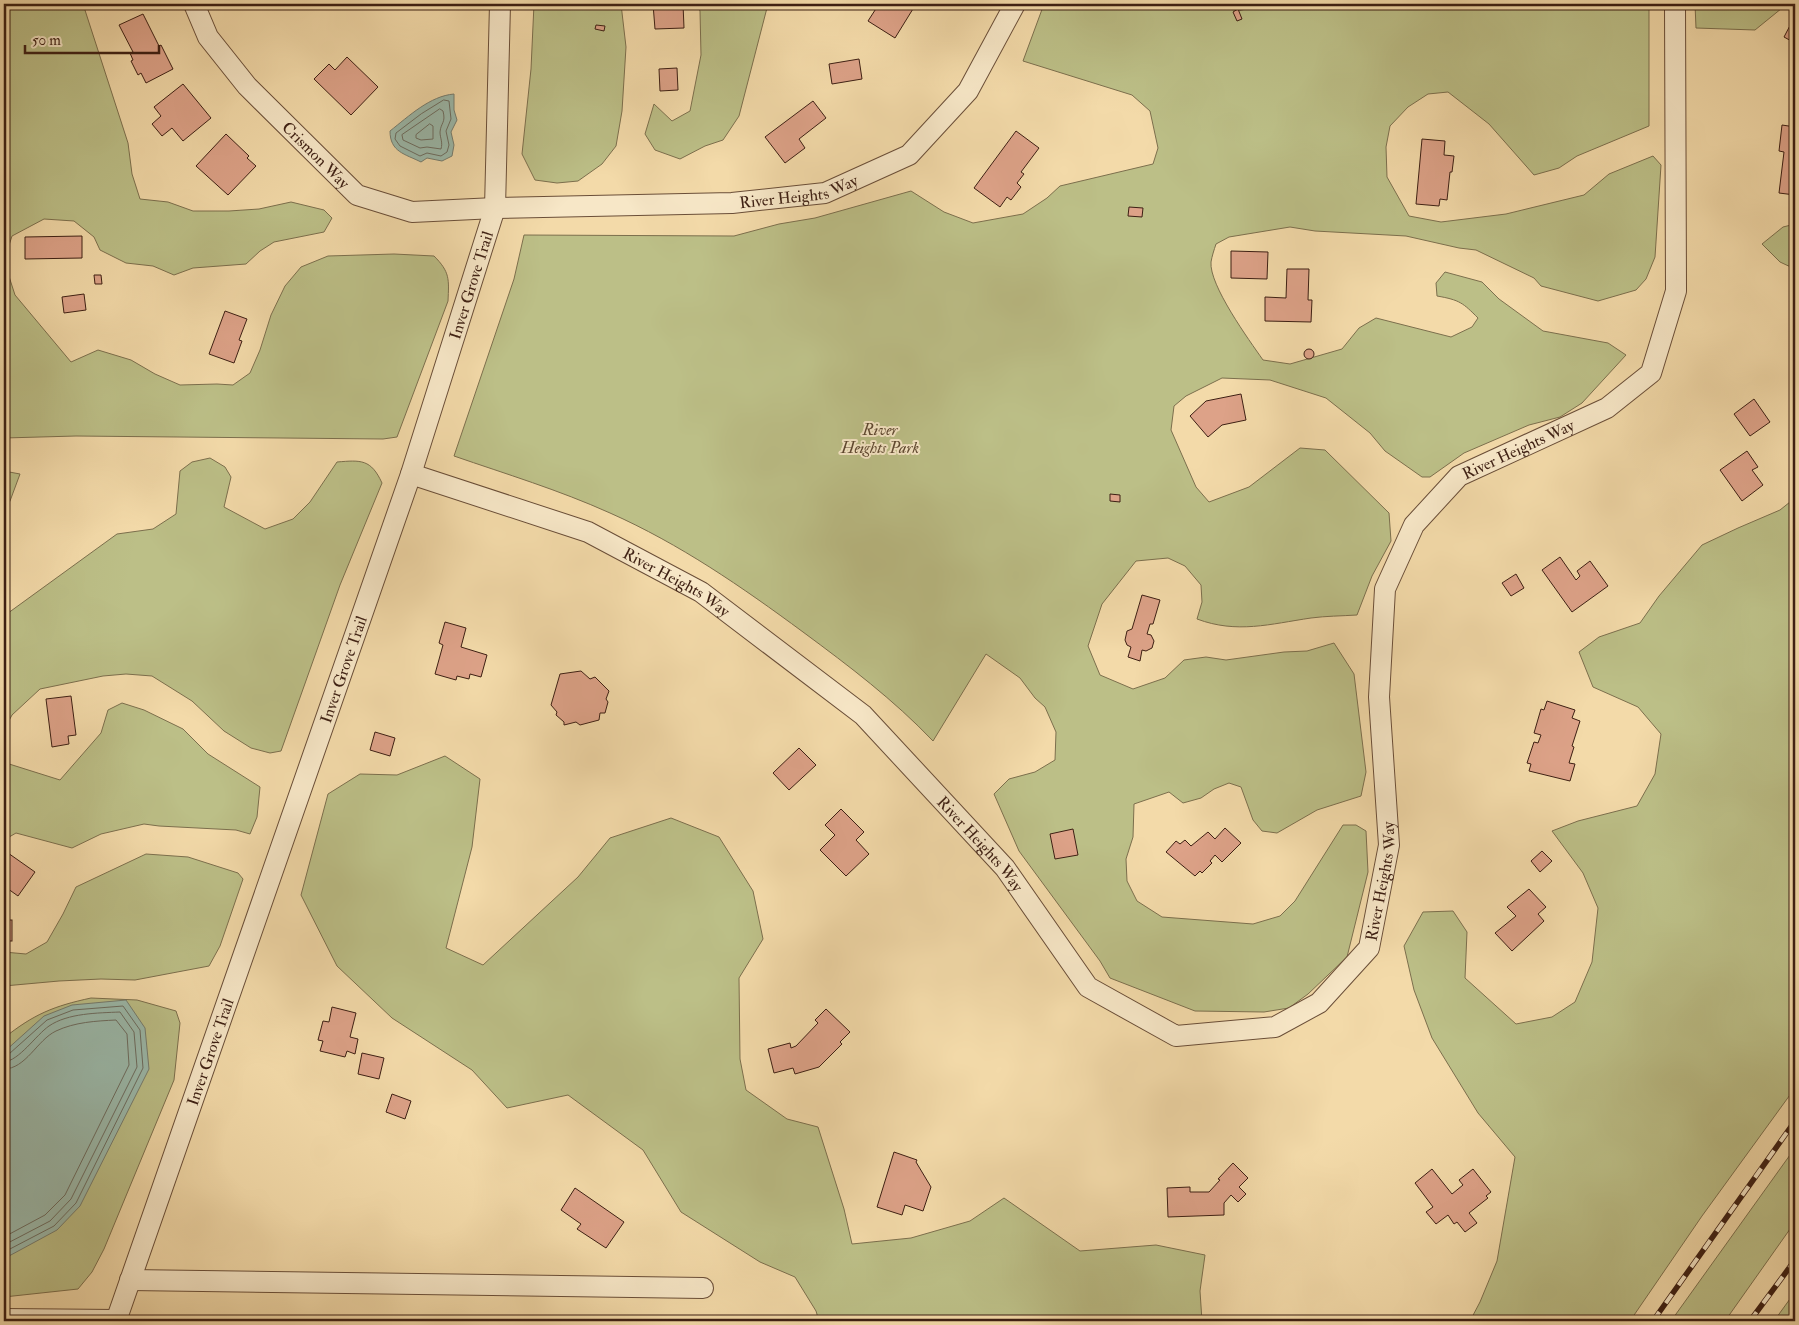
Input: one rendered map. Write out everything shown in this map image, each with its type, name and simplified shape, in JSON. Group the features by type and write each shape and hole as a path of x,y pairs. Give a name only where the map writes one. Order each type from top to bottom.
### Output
{"street":[{"name":"Crismon Way","path":"194,4 208,37 247,86 357,195 412,212 495,208"},
{"name":"Inver Grove Trail","path":"116,1321 411,474 495,208 500,4"},
{"name":"River Heights Way","path":"495,208 732,203 826,193 909,155 968,91 1015,4"},
{"name":"River Heights Way","path":"411,474 588,532 701,592 863,715 1005,868 1088,987 1176,1036 1275,1027 1319,1003 1368,948 1389,845 1379,697 1385,590 1414,526 1459,476 1607,408 1651,373 1676,291 1674,4"},
{"path":"130,1280 703,1288"},
{"path":"4,1319 116,1321"}],"green space":[{"path":"4,4 83,4 128,143 132,174 140,199 168,202 193,211 259,209 291,202 324,210 332,218 324,232 274,242 260,251 246,264 193,268 174,275 153,266 126,263 100,250 94,237 74,221 44,219 12,236 4,261"},
{"path":"534,4 621,4 626,47 622,111 616,146 602,164 578,181 557,183 535,180 522,154 531,69"},
{"path":"697,4 768,4 739,116 723,140 705,146 680,159 655,150 645,134 654,104 672,121 690,111 701,55 700,11"},
{"name":"River Heights Park","path":"1044,4 1209,4 1238,11 1265,4 1649,4 1649,126 1577,156 1559,168 1534,175 1489,124 1448,92 1428,94 1408,107 1390,126 1386,147 1387,177 1409,216 1441,222 1506,214 1584,195 1609,174 1653,156 1661,165 1655,257 1646,279 1636,290 1598,301 1541,286 1534,278 1476,250 1406,236 1315,231 1290,227 1229,237 1216,244 1211,262 1216,284 1231,312 1263,360 1290,364 1342,349 1359,328 1376,318 1451,337 1472,327 1478,318 1469,309 1456,301 1437,296 1436,283 1445,272 1482,282 1499,299 1543,331 1608,343 1626,355 1582,403 1560,417 1529,425 1464,453 1430,477 1422,477 1385,451 1370,433 1326,398 1270,380 1222,378 1186,396 1174,406 1171,430 1196,487 1209,502 1249,487 1300,448 1325,450 1389,513 1391,541 1372,576 1357,615 1317,617 1240,627 1212,624 1197,619 1202,602 1201,585 1185,566 1168,558 1136,561 1102,604 1088,646 1100,675 1133,689 1165,678 1184,660 1206,657 1226,660 1284,652 1307,651 1334,643 1354,674 1366,772 1361,796 1317,810 1277,833 1262,831 1253,820 1241,787 1229,783 1214,789 1201,798 1183,803 1169,792 1134,804 1133,837 1126,859 1127,881 1137,901 1162,917 1253,924 1280,916 1295,901 1343,825 1356,825 1366,831 1368,872 1347,957 1308,994 1289,1008 1264,1012 1195,1011 1110,978 1100,961 1019,851 994,794 1009,779 1035,772 1055,760 1056,732 1045,707 1035,698 1020,678 986,654 933,741 871,684 757,599 686,552 636,525 591,505 454,456 514,279 524,235 734,236 779,224 815,218 911,191 944,212 973,223 1023,214 1047,198 1060,186 1153,164 1158,148 1150,111 1132,95 1023,61"},
{"path":"1695,4 1787,4 1755,30 1696,28"},
{"path":"1795,224 1795,269 1780,262 1762,244 1783,227"},
{"path":"394,254 434,256 446,271 448,301 397,437 383,439 76,436 4,438 4,261 15,295 71,362 98,350 131,360 155,374 180,385 233,385 250,373 260,350 271,315 285,286 301,267 328,256"},
{"path":"210,458 225,467 231,477 224,507 265,529 293,519 310,502 337,462 359,461 369,465 374,469 382,483 340,585 281,751 270,753 251,748 224,731 192,701 152,676 126,674 103,676 40,689 12,715 4,730 4,616 117,534 153,529 176,514 180,471 192,462"},
{"path":"4,471 20,474 10,501 4,511"},
{"path":"1795,498 1795,1088 1702,1216 1630,1321 1470,1321 1497,1261 1515,1157 1478,1113 1432,1038 1414,990 1404,946 1423,912 1453,911 1467,932 1465,978 1516,1024 1552,1017 1575,1002 1592,962 1598,908 1583,873 1552,831 1578,821 1637,806 1655,774 1661,734 1638,707 1593,687 1579,652 1599,637 1640,623 1659,596 1702,545 1780,510"},
{"path":"122,703 144,710 183,729 208,754 260,787 257,817 250,834 236,830 144,824 101,834 72,848 16,833 4,840 4,752 6,763 60,780 101,733 108,710"},
{"path":"445,756 480,779 472,847 446,948 483,965 578,877 610,838 671,818 719,837 753,891 763,939 739,978 740,1059 746,1090 787,1119 818,1127 844,1209 852,1244 911,1238 970,1221 1004,1198 1080,1251 1156,1245 1205,1255 1200,1291 1202,1321 819,1321 816,1311 795,1277 760,1262 681,1212 643,1150 568,1095 507,1108 472,1070 392,1018 337,966 301,895 328,794 360,774 397,775"},
{"path":"146,854 188,857 238,873 243,879 220,946 209,966 135,980 101,979 4,986 4,952 26,954 47,942 76,887"},
{"path":"91,998 137,1000 176,1011 180,1023 174,1080 104,1249 92,1272 78,1289 4,1297 4,1038 45,1012 66,1004"},
{"path":"1795,1148 1795,1222 1725,1321 1671,1321"},
{"path":"1795,1292 1795,1321 1774,1321"}],"water":[{"path":"454,94 454,110 457,120 451,132 454,145 452,156 442,161 427,158 421,162 396,148 390,131 428,103"},
{"path":"126,1000 145,1028 149,1069 80,1206 57,1230 9,1256 4,1256 4,1052 44,1016 72,1005"}],"building":[{"path":"653,4 683,4 684,28 655,29"},
{"path":"879,4 916,4 895,38 868,21"},
{"path":"1238,9 1242,19 1237,21 1233,12"},
{"path":"143,14 173,69 146,83 141,73 138,75 131,61 133,60 130,53 133,52 119,25"},
{"path":"1795,16 1795,43 1784,37"},
{"path":"596,25 605,26 604,31 595,29"},
{"path":"347,57 378,87 351,115 314,79 329,64 335,70"},
{"path":"859,59 862,79 832,84 829,64"},
{"path":"677,68 678,90 660,91 659,69"},
{"path":"183,84 211,118 183,141 172,128 162,136 152,124 161,116 154,107"},
{"path":"813,101 826,118 799,139 805,148 785,163 765,137"},
{"path":"1782,125 1795,127 1795,195 1779,193 1784,152 1779,151"},
{"path":"1016,131 1039,148 1021,172 1024,174 1017,183 1021,187 1011,200 1007,197 1000,207 974,188"},
{"path":"226,134 249,156 247,158 256,166 228,195 196,166"},
{"path":"1422,139 1445,141 1444,155 1454,156 1447,200 1440,199 1439,206 1416,204"},
{"path":"1129,207 1143,208 1142,217 1128,216"},
{"path":"82,236 82,258 25,259 25,237"},
{"path":"1231,251 1268,252 1267,279 1231,278"},
{"path":"1287,269 1309,269 1308,300 1312,300 1311,322 1265,321 1265,297 1286,298"},
{"path":"94,275 101,275 102,284 95,284"},
{"path":"84,294 86,310 64,313 62,297"},
{"path":"225,311 247,319 239,340 242,341 234,363 209,354"},
{"path":"1307,349 1311,349 1314,354 1313,358 1307,359 1304,356 1304,352"},
{"path":"1241,394 1246,420 1222,425 1208,437 1190,416 1206,401"},
{"path":"1754,399 1770,422 1750,436 1734,414"},
{"path":"1747,451 1758,467 1752,470 1763,485 1742,501 1720,470"},
{"path":"1110,494 1120,495 1120,502 1110,501"},
{"path":"1560,557 1576,580 1580,576 1577,571 1590,561 1608,586 1572,612 1542,570"},
{"path":"1516,574 1524,588 1511,596 1502,583"},
{"path":"1142,595 1160,600 1153,624 1150,624 1147,634 1151,635 1154,641 1152,648 1146,651 1142,650 1140,661 1128,657 1131,647 1127,645 1125,640 1127,631 1132,629"},
{"path":"445,622 466,628 461,647 487,655 481,677 470,674 469,679 457,676 456,680 435,674 443,645 439,643"},
{"path":"581,671 590,679 595,677 609,691 606,699 608,702 605,713 600,713 599,720 580,725 576,722 564,725 564,722 556,715 557,712 551,705 560,674"},
{"path":"71,696 76,735 68,736 69,744 52,747 46,699"},
{"path":"1547,701 1575,710 1572,718 1580,721 1569,763 1575,764 1570,781 1529,771 1531,764 1527,763 1534,742 1538,743 1541,735 1534,733 1541,709 1544,710"},
{"path":"375,732 395,738 390,756 370,750"},
{"path":"799,748 816,765 789,790 773,773"},
{"path":"841,809 864,832 856,840 869,854 846,876 820,850 835,835 825,825"},
{"path":"1225,828 1241,843 1222,862 1215,855 1210,861 1212,863 1202,873 1200,871 1195,876 1166,852 1176,841 1180,844 1185,840 1191,846 1208,832 1215,839"},
{"path":"1073,829 1078,855 1055,859 1050,834"},
{"path":"1542,851 1552,861 1540,872 1531,861"},
{"path":"8,853 35,872 18,896 4,886 4,860"},
{"path":"1529,889 1546,907 1538,914 1544,921 1512,951 1495,933 1516,916 1507,907"},
{"path":"4,920 12,920 12,941 4,941"},
{"path":"332,1007 356,1013 350,1037 358,1039 355,1054 347,1051 345,1057 320,1051 323,1041 318,1040 323,1021 329,1022"},
{"path":"826,1009 850,1032 840,1042 842,1044 819,1067 795,1074 793,1068 774,1073 768,1049 790,1043 791,1048 796,1046 818,1023 815,1020"},
{"path":"362,1053 384,1058 379,1079 358,1074"},
{"path":"392,1094 411,1101 405,1119 386,1112"},
{"path":"894,1152 917,1160 916,1162 931,1187 923,1211 905,1205 902,1215 877,1207"},
{"path":"1233,1163 1248,1178 1239,1187 1246,1194 1238,1202 1231,1195 1224,1203 1224,1215 1168,1217 1167,1188 1190,1187 1190,1192 1209,1192"},
{"path":"1432,1169 1452,1194 1463,1185 1459,1180 1473,1169 1491,1192 1486,1196 1488,1198 1469,1213 1477,1223 1465,1232 1457,1222 1454,1224 1448,1215 1436,1224 1426,1212 1433,1207 1415,1183"},
{"path":"575,1188 624,1222 606,1248 577,1229 581,1224 561,1210"}],"railway":[{"path":"1653,1321 1795,1121"},
{"path":"1750,1321 1795,1260"}]}
